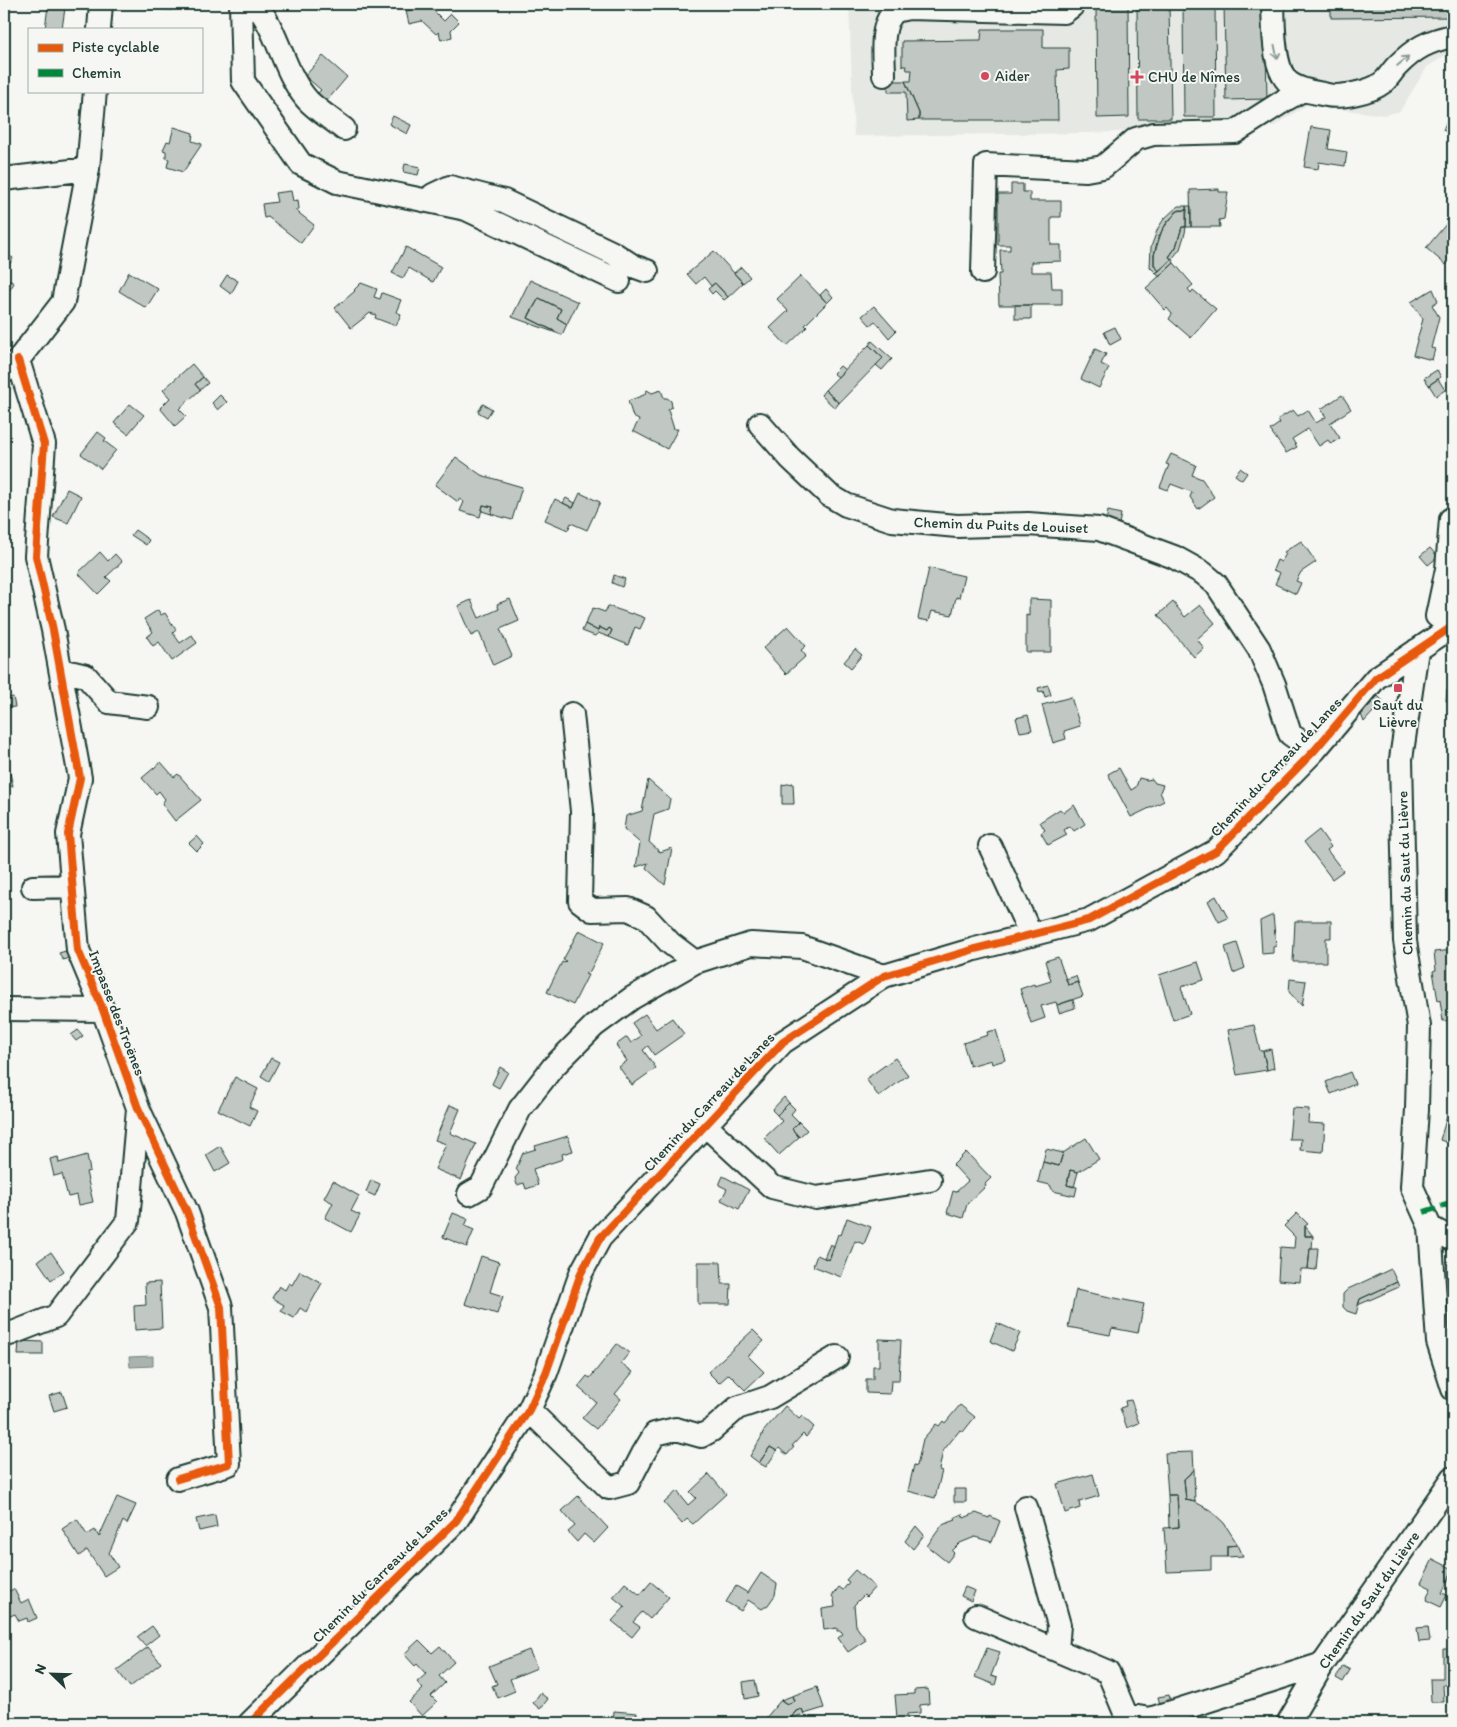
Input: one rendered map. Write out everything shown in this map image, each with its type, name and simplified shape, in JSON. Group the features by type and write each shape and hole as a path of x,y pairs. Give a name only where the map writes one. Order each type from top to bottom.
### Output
{"street":[{"path":"99,28 101,4"},
{"path":"241,4 244,80 301,164 337,182 466,209 619,281"},
{"path":"255,4 305,98 344,128"},
{"path":"884,75 884,30 889,18 896,11 908,8 1064,12 1073,4"},
{"path":"1273,4 1275,50 1280,68 1288,83 1303,90 1333,96 1358,93 1382,84 1396,66 1418,48 1433,40 1453,36"},
{"path":"983,272 986,165 1086,170 1103,167 1136,140 1153,134 1235,132 1303,90"},
{"path":"11,366 63,302 88,169 94,92"},
{"path":"4,179 88,169"},
{"path":"427,201 433,195 450,187 504,201 613,253 633,266 646,271"},
{"name":"Impasse des Troënes","path":"11,366 44,444 36,556 54,630 80,778 68,834 78,950 103,1010 138,1108 187,1212 221,1307 229,1464 178,1479"},
{"name":"Chemin du Puits de Louiset","path":"760,424 790,458 829,495 846,505 892,520 957,526 1028,524 1099,529 1174,557 1203,573 1216,584 1259,649 1274,684 1290,734 1314,752"},
{"path":"1451,519 1447,569 1436,616 1452,626"},
{"name":"Chemin du Carreau de Lanes","path":"250,1723 456,1522 529,1410 546,1373 580,1273 600,1238 783,1042 884,976 975,949 1089,920 1216,851 1314,752 1376,678 1452,626"},
{"name":"Chemin du Saut du Lièvre","path":"1417,650 1401,759 1405,941 1419,1026 1417,1109 1412,1187 1430,1227 1438,1342 1453,1389"},
{"path":"61,670 86,676 109,702 148,707"},
{"path":"572,714 582,811 580,901 592,910 628,910 646,917 670,943 696,962"},
{"path":"990,846 1031,935"},
{"path":"33,887 72,886"},
{"path":"469,1194 481,1187 520,1109 553,1067 594,1026 632,998 696,962 751,944 802,947 884,976"},
{"path":"4,1009 103,1010"},
{"name":"Impasse des Troënes","path":"10,1334 56,1316 128,1221 138,1108"},
{"path":"705,1125 772,1186 816,1198 930,1180"},
{"path":"1430,1227 1453,1240"},
{"path":"529,1410 608,1488 628,1483 642,1454 655,1434 676,1428 701,1436 712,1430 737,1408 770,1396 837,1357"},
{"name":"Chemin du Saut du Lièvre","path":"1288,1723 1323,1664 1453,1478"},
{"path":"1026,1507 1059,1625 1057,1650"},
{"path":"976,1616 1108,1672 1126,1715 1150,1719 1323,1664"}],"shaded area":[{"name":"CHU de Nîmes","path":"849,4 1453,4 1453,55 1446,55 1427,67 1400,111 1385,115 1307,105 1274,126 1085,133 854,136"},
{"path":"153,1356 153,1366 130,1367 129,1357"}],"building":[{"path":"147,4 172,4 172,10 146,9"},
{"path":"424,4 432,4 436,8 433,10 444,21 451,14 459,22 451,30 452,37 441,40 439,32 436,34 422,21 409,24 406,11 420,8"},
{"path":"1096,4 1128,4 1129,117 1097,118"},
{"path":"1137,4 1169,4 1171,119 1138,119"},
{"path":"1183,4 1215,4 1216,117 1184,117"},
{"path":"1224,4 1265,4 1267,99 1226,100"},
{"path":"1331,4 1453,4 1453,17 1331,18"},
{"path":"48,6 65,8 62,28 45,28"},
{"name":"Aider","path":"982,29 1043,29 1043,48 1069,48 1069,69 1057,70 1058,120 919,120 919,113 905,81 911,81 912,70 907,70 906,66 902,66 902,41 981,40"},
{"path":"323,56 347,77 325,103 316,95 321,90 305,76"},
{"path":"888,81 905,81 919,113 919,120 907,121 906,92 888,92"},
{"path":"1453,106 1453,135 1443,130"},
{"path":"393,116 411,125 407,134 389,124"},
{"path":"174,127 193,133 192,141 202,144 183,172 167,167 169,159 166,158 166,151 163,150 167,141 170,142"},
{"path":"1311,127 1331,130 1328,149 1347,152 1345,166 1319,162 1318,169 1304,167"},
{"path":"405,164 420,167 418,175 403,172"},
{"path":"1011,184 1023,184 1023,192 1030,192 1030,201 1061,201 1061,217 1051,217 1051,245 1061,245 1061,261 1031,262 1031,272 1051,272 1052,288 1062,288 1062,305 999,305 998,274 1001,274 1000,250 1010,250 1010,245 998,245 998,194 1011,194"},
{"path":"1219,189 1219,192 1228,192 1224,219 1219,220 1220,227 1191,227 1190,190"},
{"path":"291,191 293,201 298,200 299,209 295,210 314,225 301,243 268,217 264,218 262,204 277,202 275,193"},
{"path":"1178,206 1186,206 1187,210 1177,211 1162,230 1154,255 1154,265 1159,271 1156,273 1150,267 1151,247 1158,228 1164,219"},
{"path":"1186,206 1191,206 1191,227 1186,227"},
{"path":"1179,210 1187,210 1186,227 1182,227 1176,247 1169,257 1172,259 1159,271 1154,265 1158,238 1167,222"},
{"path":"1453,216 1453,256 1446,265 1426,248"},
{"path":"1182,227 1186,227 1180,249 1172,259 1169,257 1176,247"},
{"path":"406,247 441,267 433,282 409,268 403,278 392,273"},
{"path":"714,251 743,283 728,297 715,283 711,286 704,277 696,284 687,274"},
{"path":"4,253 13,258 4,274"},
{"path":"1172,259 1174,263 1159,277 1156,273"},
{"path":"1174,263 1193,285 1188,289 1191,293 1193,290 1216,309 1191,338 1169,319 1172,314 1167,308 1165,310 1146,288"},
{"path":"741,267 750,277 743,283 734,273"},
{"path":"129,272 158,289 146,308 119,291"},
{"path":"227,275 238,281 231,294 220,286"},
{"path":"801,276 827,303 805,325 807,327 787,346 770,328 788,311 777,299"},
{"path":"4,277 14,283 6,296 4,295"},
{"path":"530,280 578,302 567,324 557,318 561,309 539,298 530,313 528,318 562,335 512,317"},
{"path":"361,283 377,289 374,297 380,299 382,293 401,300 396,312 401,314 396,326 375,318 376,315 370,313 351,328 335,308 355,291"},
{"path":"715,283 728,297 724,300 715,291 712,294 708,289"},
{"path":"826,289 833,297 827,303 820,295"},
{"path":"1433,289 1438,301 1432,305 1439,317 1431,348 1435,349 1432,360 1413,355 1423,319 1411,302"},
{"path":"539,298 561,309 557,318 567,324 562,335 528,318"},
{"path":"1015,305 1031,305 1031,319 1015,319"},
{"path":"874,306 896,331 889,338 875,321 870,325 862,316"},
{"path":"1115,327 1121,339 1110,345 1104,332"},
{"path":"872,341 892,359 882,370 876,365 883,358 869,345"},
{"path":"869,345 883,358 839,403 825,390"},
{"path":"1095,349 1106,354 1101,364 1109,368 1099,388 1081,379"},
{"path":"192,364 203,377 195,384 200,390 179,409 186,416 175,426 160,408 170,398 163,390"},
{"path":"840,366 845,370 838,377 833,373"},
{"path":"1437,370 1441,377 1429,385 1424,378"},
{"path":"203,377 208,383 200,390 195,384"},
{"path":"1438,379 1445,390 1436,396 1429,385"},
{"path":"647,390 652,393 661,390 664,398 671,401 672,407 668,410 674,429 678,429 667,449 633,431 639,420 633,417 628,401 644,395"},
{"path":"825,390 839,403 835,408 821,395"},
{"path":"220,395 227,402 218,410 212,403"},
{"path":"1342,395 1351,409 1330,423 1340,438 1331,444 1328,440 1319,446 1308,429 1292,439 1297,447 1286,453 1270,430 1280,423 1278,419 1293,410 1298,416 1308,410 1316,423 1326,417 1321,409"},
{"path":"130,404 144,415 128,434 114,423"},
{"path":"483,404 492,409 487,417 478,412"},
{"path":"1453,430 1453,453 1447,433"},
{"path":"98,432 106,438 104,441 116,450 101,469 81,454"},
{"path":"1171,454 1196,465 1192,475 1202,479 1214,497 1198,509 1190,497 1192,492 1171,484 1168,490 1160,487 1169,465 1166,464"},
{"path":"456,457 481,475 522,487 512,520 491,514 493,507 483,505 480,517 460,511 464,502 459,499 458,502 435,485"},
{"path":"1240,468 1247,473 1242,480 1235,475"},
{"path":"67,489 81,496 68,523 53,517"},
{"path":"580,493 600,502 587,530 571,523 568,530 545,520 555,499 573,508"},
{"path":"566,498 575,503 573,508 563,503"},
{"path":"483,505 493,507 491,514 482,511"},
{"path":"1108,511 1121,514 1119,524 1106,521"},
{"path":"135,530 149,540 146,545 131,535"},
{"path":"1301,541 1316,562 1301,572 1296,581 1301,583 1296,594 1275,584 1280,573 1273,570 1277,560 1281,562 1286,554 1284,552"},
{"path":"1430,548 1438,557 1428,565 1420,556"},
{"path":"100,552 108,561 115,554 122,562 106,577 111,581 98,594 78,573"},
{"path":"929,568 964,576 959,598 956,597 952,615 932,611 929,621 918,619"},
{"path":"614,575 625,579 622,587 612,583"},
{"path":"510,599 519,621 500,629 512,656 493,665 479,632 471,636 458,606 471,600 479,618 499,609 497,604"},
{"path":"1029,599 1051,600 1051,652 1026,652 1026,615 1029,616"},
{"path":"1173,602 1185,617 1200,605 1215,623 1197,639 1204,648 1194,657 1158,615"},
{"path":"608,606 645,618 640,629 635,627 628,645 609,637 612,630 609,628 607,631 599,627 598,631 585,624 593,608 605,612"},
{"path":"158,610 161,615 165,613 176,630 173,633 180,643 192,635 197,643 172,661 159,642 153,646 147,637 153,632 144,619"},
{"path":"585,624 598,631 599,627 607,631 609,628 612,630 609,637 598,633 595,636 582,631"},
{"path":"788,626 806,646 801,650 806,656 786,674 763,648"},
{"path":"855,649 862,655 851,668 844,662"},
{"path":"1048,685 1051,695 1045,697 1043,691 1039,692 1038,688"},
{"path":"1447,689 1453,689 1453,701 1446,701"},
{"path":"1378,696 1383,701 1364,722 1361,714"},
{"path":"13,697 15,707 4,708 4,699"},
{"path":"1071,697 1080,726 1064,731 1066,739 1053,743 1042,705"},
{"path":"1028,715 1032,730 1020,732 1016,718"},
{"path":"4,754 6,754 9,769 4,771"},
{"path":"161,762 174,777 178,774 201,800 175,821 162,804 165,799 159,791 156,794 142,778"},
{"path":"1119,768 1131,790 1136,787 1139,778 1152,779 1155,783 1163,785 1160,792 1164,801 1131,817 1108,774"},
{"path":"9,769 13,786 4,787 4,771"},
{"path":"648,780 670,799 668,809 654,814 649,842 660,852 672,848 665,885 646,868 648,863 636,867 640,843 624,829 626,816 642,811"},
{"path":"793,783 794,804 782,804 782,785"},
{"path":"1074,805 1085,824 1074,831 1070,826 1064,830 1067,835 1048,845 1041,833 1045,830 1040,822 1060,809 1063,813"},
{"path":"1319,830 1331,847 1327,850 1343,871 1332,879 1304,842"},
{"path":"197,836 204,844 197,851 189,843"},
{"path":"1216,896 1228,918 1219,922 1208,901"},
{"path":"1273,915 1276,946 1273,947 1273,953 1262,954 1260,921"},
{"path":"1295,921 1331,921 1331,938 1326,938 1326,962 1293,962"},
{"path":"579,930 604,943 589,973 587,971 585,974 588,975 573,1005 547,992 562,962 566,961 563,960"},
{"path":"1237,943 1245,968 1233,973 1225,947"},
{"path":"69,950 71,957 63,960 59,953"},
{"path":"1453,950 1453,1020 1443,1021 1433,971 1436,970 1434,952"},
{"path":"1058,957 1068,985 1078,982 1083,996 1057,1005 1056,1002 1041,1006 1045,1018 1031,1023 1020,989 1051,981 1045,961"},
{"path":"1198,962 1204,980 1181,987 1190,1014 1173,1020 1159,975"},
{"path":"1076,976 1078,982 1068,985 1066,979"},
{"path":"1290,979 1306,981 1302,1006 1289,992"},
{"path":"1073,1000 1075,1008 1059,1013 1057,1005"},
{"path":"645,1014 656,1029 672,1018 684,1034 654,1055 648,1046 643,1050 656,1068 632,1085 619,1067 627,1061 616,1045 627,1037 631,1043 641,1036 632,1023"},
{"path":"1254,1025 1267,1070 1237,1075 1228,1030"},
{"path":"78,1030 83,1036 76,1041 71,1035"},
{"path":"996,1030 1005,1060 992,1064 991,1060 970,1066 963,1043 988,1035 987,1032"},
{"path":"1271,1049 1274,1068 1267,1070 1263,1051"},
{"path":"271,1058 279,1062 269,1081 261,1076"},
{"path":"895,1058 908,1075 879,1097 866,1079"},
{"path":"500,1067 508,1072 499,1088 492,1084"},
{"path":"1350,1072 1355,1084 1331,1094 1326,1082"},
{"path":"235,1077 258,1089 249,1107 257,1111 250,1126 218,1110"},
{"path":"784,1097 789,1103 777,1115 772,1110"},
{"path":"789,1103 795,1109 791,1114 799,1122 792,1129 799,1137 779,1155 764,1138 782,1121 777,1115"},
{"path":"450,1105 460,1109 450,1133 476,1144 461,1180 435,1169 446,1144 435,1140"},
{"path":"1453,1105 1452,1144 1440,1140 1450,1106"},
{"path":"1292,1108 1309,1109 1308,1123 1325,1124 1323,1152 1300,1150 1301,1139 1289,1139"},
{"path":"799,1122 807,1130 799,1137 792,1129"},
{"path":"568,1136 573,1151 562,1154 563,1159 533,1169 538,1185 526,1189 524,1183 517,1185 515,1178 519,1173 516,1169 523,1153 536,1149 535,1146"},
{"path":"1086,1138 1099,1159 1078,1172 1070,1170 1067,1185 1077,1187 1075,1196 1053,1191 1050,1185 1038,1182 1043,1162 1059,1166 1063,1153"},
{"path":"220,1146 230,1163 215,1172 206,1155"},
{"path":"1046,1149 1063,1153 1059,1166 1043,1162"},
{"path":"966,1152 991,1178 985,1184 986,1186 967,1204 963,1218 947,1213 953,1191 956,1192 968,1181 953,1165"},
{"path":"87,1155 90,1171 86,1172 93,1202 79,1205 77,1195 68,1197 62,1174 54,1176 50,1159 58,1157 59,1163"},
{"path":"1070,1170 1078,1172 1074,1187 1067,1185"},
{"path":"723,1176 749,1190 739,1209 721,1200 727,1189 719,1185"},
{"path":"371,1180 380,1184 375,1196 366,1192"},
{"path":"333,1181 359,1196 351,1211 360,1215 351,1232 325,1218 333,1203 324,1198"},
{"path":"453,1213 468,1219 465,1226 474,1230 467,1247 443,1237"},
{"path":"1297,1213 1308,1224 1305,1226 1305,1236 1313,1236 1308,1269 1301,1269 1300,1282 1278,1280 1280,1247 1294,1248 1295,1237 1284,1226"},
{"path":"847,1218 871,1227 864,1244 855,1241 841,1277 813,1266 817,1255 829,1260 838,1234 841,1235"},
{"path":"1305,1226 1313,1236 1305,1236"},
{"path":"830,1244 834,1246 829,1260 824,1258"},
{"path":"1310,1248 1318,1248 1316,1270 1308,1269"},
{"path":"51,1252 64,1271 51,1280 38,1261"},
{"path":"481,1256 499,1262 490,1292 503,1296 497,1314 465,1304"},
{"path":"698,1262 721,1262 722,1284 731,1284 730,1304 698,1304"},
{"path":"1391,1269 1397,1282 1360,1299 1356,1314 1347,1311 1343,1307 1343,1294 1348,1289"},
{"path":"300,1271 322,1283 306,1312 300,1308 294,1318 281,1311 284,1305 272,1298 279,1286 285,1290 289,1283 292,1285"},
{"path":"160,1282 162,1328 135,1330 134,1306 146,1305 145,1283"},
{"path":"1397,1282 1399,1287 1358,1305 1360,1299"},
{"path":"1076,1290 1144,1304 1138,1333 1112,1328 1110,1335 1068,1327"},
{"path":"997,1323 1020,1333 1012,1351 990,1341"},
{"path":"753,1330 764,1341 748,1356 764,1372 745,1390 729,1374 719,1383 708,1372"},
{"path":"879,1339 901,1340 899,1381 891,1381 890,1394 866,1393 866,1379 873,1379 873,1366 879,1366"},
{"path":"19,1341 43,1342 43,1355 18,1355"},
{"path":"617,1344 629,1353 621,1363 633,1372 615,1394 621,1399 596,1429 582,1418 596,1402 578,1387 587,1376 590,1378"},
{"path":"62,1392 67,1407 54,1411 49,1396"},
{"path":"1131,1400 1139,1423 1127,1428 1120,1408 1126,1406 1125,1401"},
{"path":"960,1405 975,1417 963,1432 960,1430 943,1451 939,1470 942,1471 935,1498 908,1491 914,1465 917,1466 923,1439 936,1424 939,1426 943,1421 945,1423"},
{"path":"785,1406 799,1419 802,1416 814,1427 806,1437 803,1434 787,1455 779,1448 777,1451 770,1447 759,1463 750,1456 763,1432"},
{"path":"770,1447 777,1451 766,1467 759,1463"},
{"path":"1193,1452 1194,1470 1184,1479 1186,1500 1195,1502 1210,1510 1224,1523 1238,1545 1227,1546 1227,1557 1211,1557 1211,1570 1167,1572 1164,1528 1179,1527 1177,1495 1168,1495 1165,1453"},
{"path":"1194,1470 1195,1502 1186,1500 1184,1479"},
{"path":"709,1474 726,1494 693,1524 687,1519 682,1524 664,1503 677,1491 688,1505 696,1498 690,1492"},
{"path":"1093,1474 1099,1496 1079,1502 1080,1508 1065,1513 1057,1484"},
{"path":"954,1489 966,1489 966,1502 954,1502"},
{"path":"1168,1495 1177,1495 1179,1527 1169,1528"},
{"path":"578,1496 608,1528 594,1543 584,1534 577,1542 568,1532 575,1526 562,1511"},
{"path":"117,1497 136,1505 127,1524 123,1521 109,1553 118,1567 104,1576 87,1550 79,1556 62,1529 77,1519 87,1535 95,1530 99,1537"},
{"path":"976,1513 989,1518 990,1516 1000,1521 992,1542 975,1537 960,1543 952,1551 954,1553 947,1562 927,1546 942,1525 956,1520 955,1517 962,1514 964,1518"},
{"path":"215,1515 217,1527 199,1531 196,1519"},
{"path":"916,1526 924,1535 913,1549 905,1541"},
{"path":"1238,1545 1243,1556 1227,1557 1227,1546"},
{"path":"1433,1559 1453,1569 1442,1593 1447,1595 1441,1607 1426,1600 1431,1588 1421,1583"},
{"path":"855,1570 875,1587 866,1597 864,1595 854,1605 856,1626 866,1640 848,1652 838,1638 843,1634 841,1631 837,1631 837,1628 824,1630 822,1609 835,1607 832,1596 839,1587 843,1590 849,1582 846,1580"},
{"path":"761,1573 777,1584 775,1595 768,1605 762,1609 748,1600 741,1611 726,1602 736,1586 748,1593"},
{"path":"651,1582 669,1597 650,1619 642,1612 633,1622 640,1627 632,1637 612,1621 625,1607 613,1597 625,1583 640,1595"},
{"path":"965,1587 975,1591 971,1601 961,1596"},
{"path":"14,1589 21,1603 29,1599 37,1618 28,1622 27,1618 19,1621 15,1614 5,1618 4,1622 4,1593"},
{"path":"152,1626 159,1635 145,1646 137,1637"},
{"path":"1428,1627 1430,1641 1419,1642 1417,1628"},
{"path":"419,1640 432,1653 440,1646 454,1662 439,1676 445,1683 431,1696 437,1702 422,1716 409,1702 423,1689 417,1682 426,1674 404,1654"},
{"path":"148,1647 161,1663 130,1687 117,1670"},
{"path":"987,1648 1000,1652 991,1676 997,1678 995,1685 975,1677"},
{"path":"1443,1649 1453,1649 1453,1684 1443,1685 1444,1702 1431,1702 1430,1679 1443,1679"},
{"path":"529,1650 537,1668 510,1679 515,1691 498,1698 492,1686 497,1684 489,1666"},
{"path":"1343,1666 1350,1670 1343,1682 1336,1678"},
{"path":"755,1680 758,1696 745,1699 743,1682"},
{"path":"817,1687 824,1708 804,1714 802,1709 796,1711 787,1723 771,1723 765,1719 781,1700 787,1704 794,1701 792,1696"},
{"path":"928,1689 929,1704 920,1705 920,1713 907,1714 908,1723 893,1723 893,1718 897,1718 895,1695 914,1694 914,1690"},
{"path":"540,1693 548,1699 540,1709 533,1703"},
{"path":"1169,1695 1172,1705 1161,1708 1158,1697"},
{"path":"792,1696 794,1701 787,1704 781,1700"},
{"path":"802,1709 804,1714 791,1718 796,1711"},
{"path":"614,1711 637,1713 636,1723 613,1723"}],"marked path":[{"path":"1424,1212 1453,1203"}],"cycle path":[{"path":"18,360 44,444 36,556 53,630 80,778 68,834 78,950 103,1010 138,1108 187,1212 221,1307 229,1464 178,1479"},
{"path":"250,1723 456,1521 529,1410 546,1373 581,1273 600,1238 783,1042 884,976 975,949 1089,920 1216,851 1314,751 1376,678 1453,626"}],"place":[{"name":"Aider","path":"985,76"},
{"name":"CHU de Nîmes","path":"1137,77"},
{"name":"Saut du Lièvre","path":"1398,688"}]}
